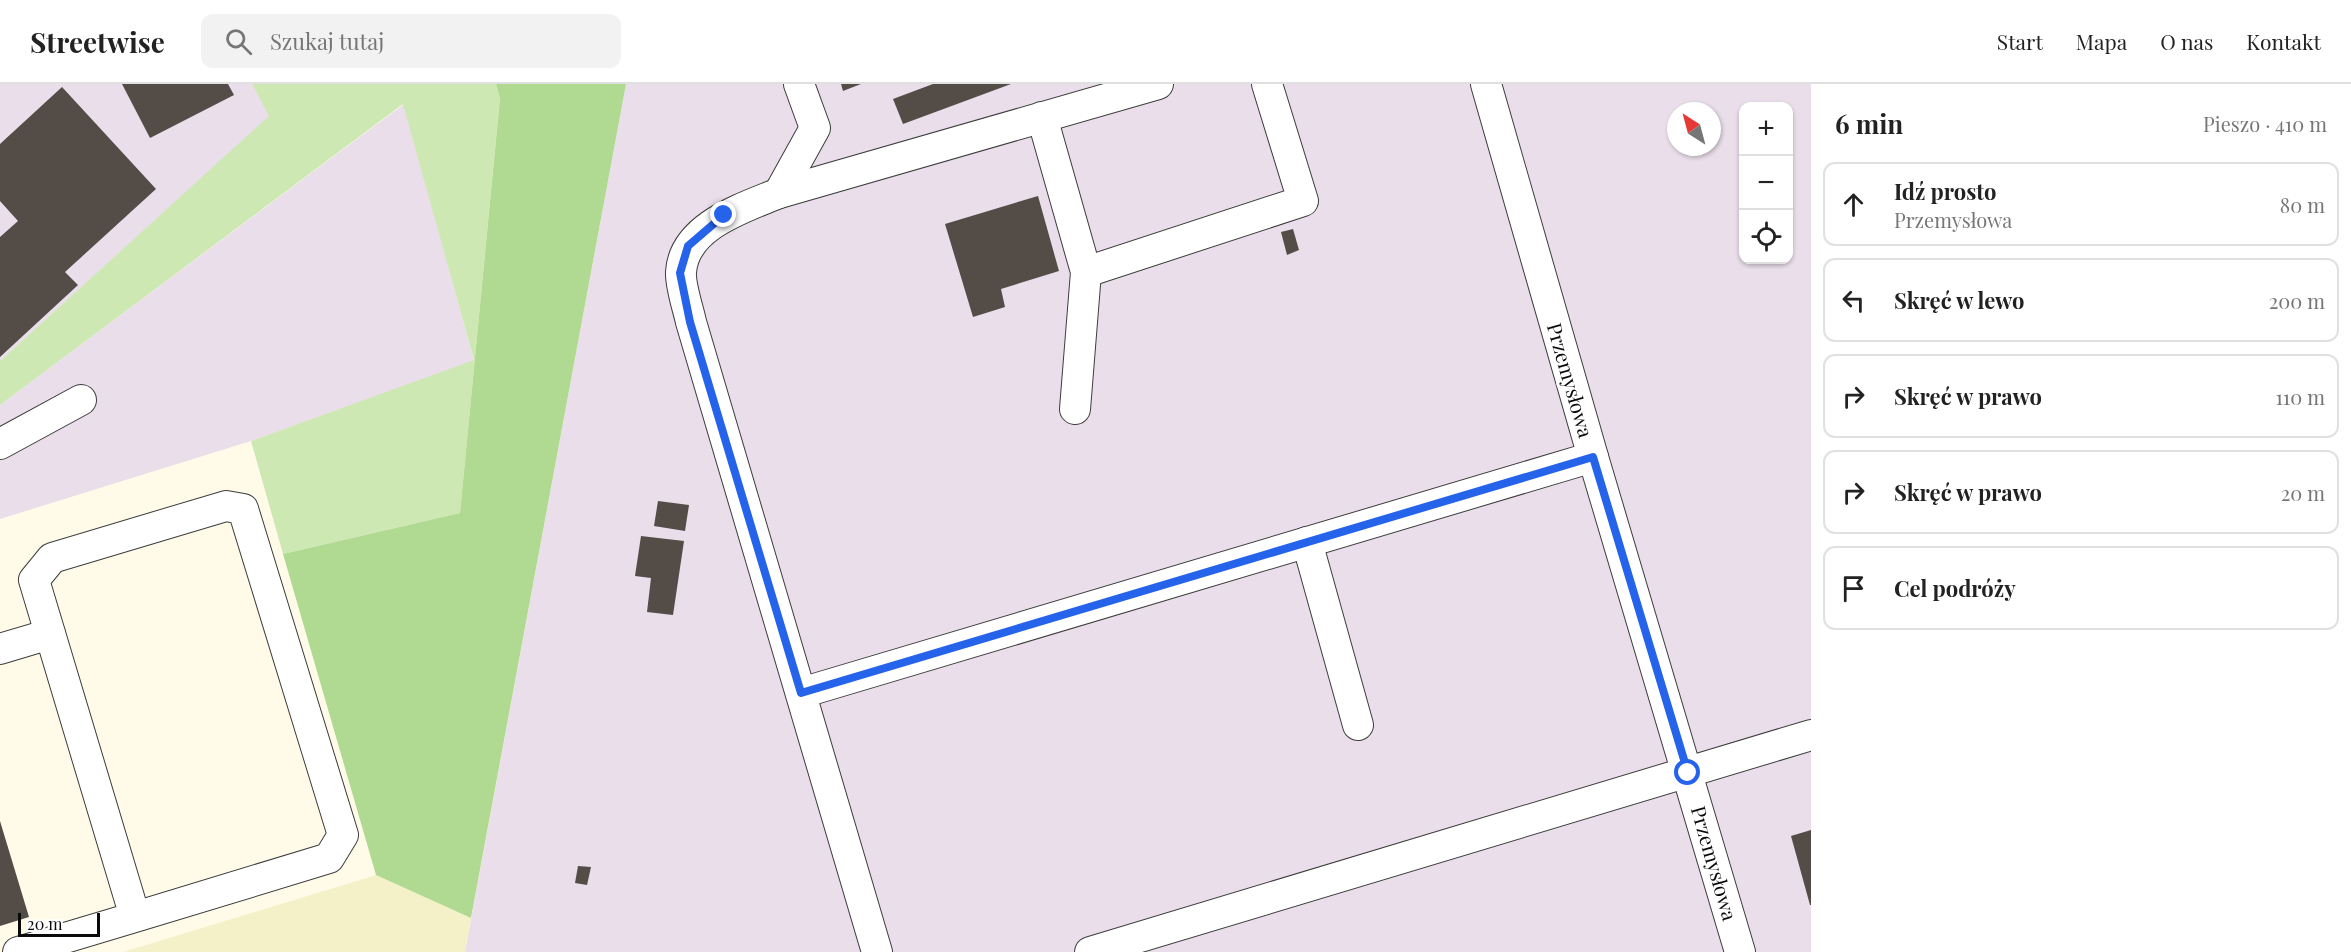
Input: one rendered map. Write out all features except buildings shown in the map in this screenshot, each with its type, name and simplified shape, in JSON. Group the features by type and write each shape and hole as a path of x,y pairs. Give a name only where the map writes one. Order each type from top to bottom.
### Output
{"street":[{"path":"779,193 815,128 799,84"},
{"path":"877,952 690,322 680,273 688,246 724,215 779,193 1158,84"},
{"path":"1086,272 1303,201 1267,84"},
{"name":"Przemysłowa","path":"1486,84 1593,457 1740,952"},
{"path":"1042,117 1086,272 1075,409"},
{"path":"0,444 81,400"},
{"path":"801,693 1593,457"},
{"path":"18,952 135,917 329,858 343,835 243,509 226,506 52,558 34,580 135,917"},
{"path":"1307,542 1358,724"},
{"path":"0,649 50,633"},
{"path":"1090,952 1811,735"}],"shaded area":[{"path":"0,84 252,84 270,116 0,361"},
{"path":"626,84 1811,84 1811,952 465,952"},
{"path":"404,104 474,361 251,441 0,519 0,405"},
{"path":"376,875 471,918 465,952 123,952"}],"green space":[{"path":"252,84 496,84 500,97 460,513 283,554 251,441 474,360 403,104 0,405 0,361 269,116"},
{"path":"496,84 626,84 471,918 376,875 283,554 460,513 500,98"}],"route":[{"path":"724,215 688,246 680,273 690,322 801,693 1593,457 1688,773"}]}
